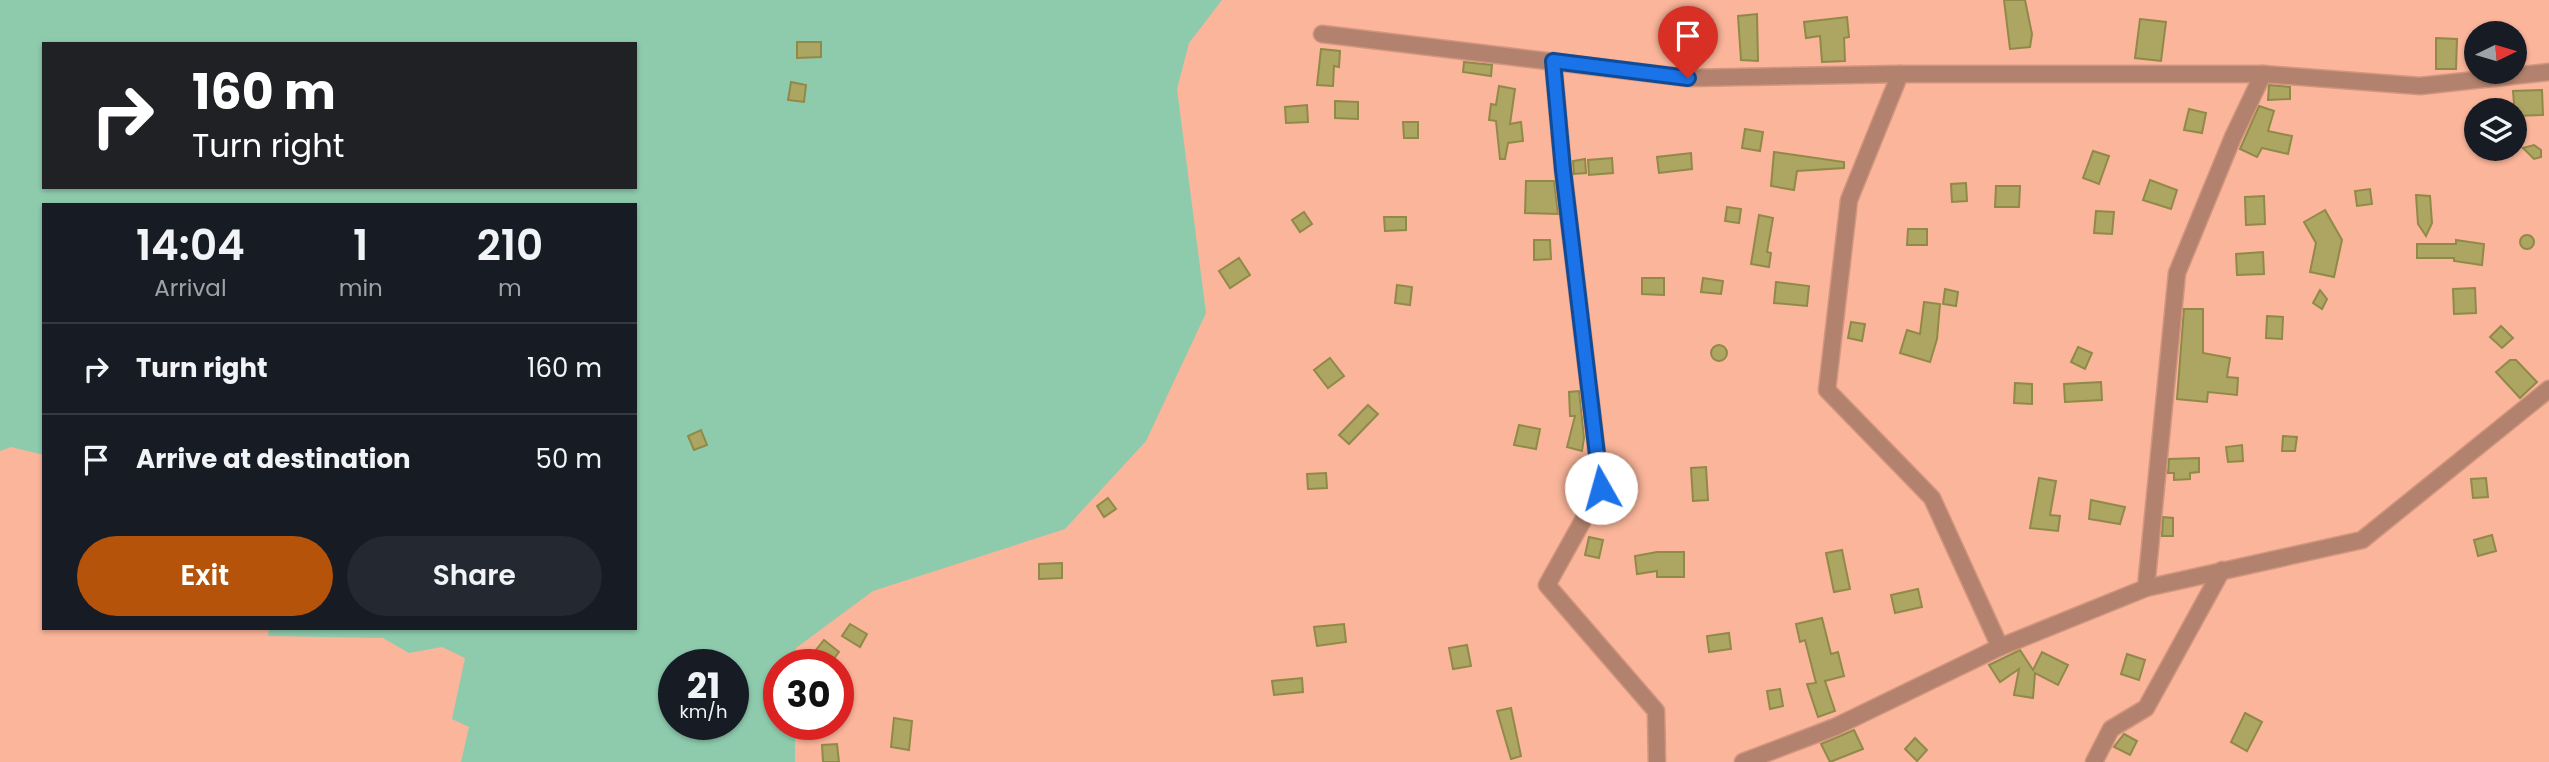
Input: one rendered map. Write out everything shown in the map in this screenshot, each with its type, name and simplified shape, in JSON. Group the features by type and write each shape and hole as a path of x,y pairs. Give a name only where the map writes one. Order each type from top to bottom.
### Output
{"street":[{"path":"1322,34 1688,78 1900,74 2263,75 2420,86 2549,72"},
{"path":"1553,61 1563,170 1601,488 1547,585 1656,711 1657,762"},
{"path":"1900,74 1849,200 1827,390 1932,498 2000,646"},
{"path":"2147,588 2177,273 2233,137 2263,75"},
{"path":"1743,762 1835,727 2000,646 2147,588 2362,540 2549,389"},
{"path":"2094,762 2110,729 2146,708 2222,570"}],"green space":[{"path":"0,0 1222,0 1189,43 1177,89 1206,313 1146,441 1065,529 873,591 796,649 763,649 763,740 795,740 795,762 461,762 469,727 452,719 465,658 442,647 409,653 383,638 268,636 269,630 637,630 637,203 42,203 42,455 11,447 0,451"}],"building":[{"path":"2004,0 2025,0 2032,34 2030,47 2010,49"},
{"path":"1757,14 1758,61 1741,60 1738,16"},
{"path":"1847,17 1849,37 1844,38 1845,61 1822,62 1820,36 1806,38 1804,22"},
{"path":"2140,19 2166,22 2161,61 2135,58"},
{"path":"2436,38 2457,39 2456,69 2436,69"},
{"path":"797,42 821,42 821,57 797,58"},
{"path":"1321,49 1340,51 1339,67 1334,66 1333,86 1317,85"},
{"path":"1464,62 1492,65 1491,76 1463,72"},
{"path":"791,82 806,85 804,102 788,100"},
{"path":"2269,85 2290,87 2290,99 2268,100"},
{"path":"1499,86 1515,89 1510,124 1521,122 1523,141 1508,143 1505,159 1500,159 1496,121 1489,120 1491,104 1496,105"},
{"path":"2542,90 2543,115 2527,116 2527,98 2514,98 2513,91"},
{"path":"1335,101 1358,102 1358,119 1335,118"},
{"path":"1307,105 1308,122 1286,123 1285,107"},
{"path":"2259,106 2274,111 2268,131 2292,136 2288,154 2262,148 2257,157 2240,149"},
{"path":"2189,109 2206,113 2202,133 2184,130"},
{"path":"1403,122 1418,122 1418,138 1404,138"},
{"path":"1745,129 1763,132 1760,151 1742,148"},
{"path":"2534,145 2541,150 2541,157 2534,159 2527,152 2527,147"},
{"path":"2093,151 2109,156 2099,184 2083,178"},
{"path":"1774,152 1844,162 1844,168 1797,171 1794,190 1771,186"},
{"path":"1691,153 1692,169 1659,173 1657,157"},
{"path":"1612,158 1613,173 1589,175 1588,160"},
{"path":"1585,159 1586,173 1574,174 1573,161"},
{"path":"2150,180 2177,190 2171,209 2143,200"},
{"path":"1526,181 1554,181 1558,214 1525,213"},
{"path":"1966,183 1967,201 1952,202 1951,184"},
{"path":"1996,186 2020,186 2019,207 1995,207"},
{"path":"2370,189 2372,204 2357,206 2355,191"},
{"path":"2416,195 2430,196 2432,223 2426,236 2418,224"},
{"path":"2264,196 2265,224 2246,225 2245,197"},
{"path":"1727,207 1741,209 1739,223 1725,221"},
{"path":"2325,210 2342,240 2334,277 2310,272 2316,243 2304,222"},
{"path":"2096,211 2114,212 2112,234 2094,233"},
{"path":"1304,212 1312,224 1300,232 1292,220"},
{"path":"1759,215 1773,218 1767,252 1771,253 1769,267 1751,264"},
{"path":"1384,217 1406,217 1406,230 1385,231"},
{"path":"1908,229 1927,229 1927,245 1907,245"},
{"path":"2524,235 2530,235 2534,242 2530,249 2524,249 2520,245 2520,239"},
{"path":"1534,240 1550,240 1551,259 1534,260"},
{"path":"2456,240 2484,244 2482,265 2454,261 2454,258 2417,258 2417,244 2456,244"},
{"path":"2263,252 2264,274 2237,275 2236,254"},
{"path":"1239,258 1250,275 1230,288 1219,271"},
{"path":"1642,278 1664,278 1664,295 1642,294"},
{"path":"1703,278 1723,281 1721,294 1701,292"},
{"path":"1776,282 1809,286 1807,306 1774,303"},
{"path":"1397,285 1412,287 1410,305 1395,303"},
{"path":"2475,288 2476,313 2454,314 2453,289"},
{"path":"1945,289 1958,292 1956,306 1943,304"},
{"path":"2320,290 2327,299 2322,309 2313,303"},
{"path":"1924,302 1940,304 1937,339 1930,362 1900,353 1907,330 1920,334"},
{"path":"2184,309 2203,309 2203,353 2230,358 2227,377 2238,378 2237,395 2208,392 2207,402 2177,399"},
{"path":"2267,316 2283,317 2282,339 2266,338"},
{"path":"1851,322 1865,324 1862,341 1848,338"},
{"path":"2501,326 2513,338 2502,348 2490,337"},
{"path":"1719,345 1727,353 1719,361 1711,353"},
{"path":"2078,347 2092,353 2085,369 2071,362"},
{"path":"1330,358 1344,376 1328,388 1314,370"},
{"path":"2510,360 2516,360 2537,382 2520,398 2496,372"},
{"path":"2101,382 2102,400 2065,402 2064,384"},
{"path":"2015,383 2032,384 2032,404 2014,403"},
{"path":"1579,391 1584,438 1582,451 1567,447 1575,416 1570,416 1569,392"},
{"path":"1368,405 1378,414 1349,444 1339,435"},
{"path":"1519,425 1540,429 1536,449 1514,445"},
{"path":"701,430 707,445 694,450 688,436"},
{"path":"2283,436 2297,437 2295,451 2282,451"},
{"path":"2242,445 2243,461 2228,462 2226,447"},
{"path":"2199,458 2199,472 2190,473 2190,479 2174,480 2174,473 2168,473 2169,459"},
{"path":"1706,467 1708,500 1693,501 1691,468"},
{"path":"1326,473 1327,488 1308,489 1307,474"},
{"path":"2039,478 2056,481 2050,515 2060,516 2058,531 2030,528"},
{"path":"2486,478 2488,497 2473,498 2471,479"},
{"path":"1108,498 1116,509 1104,517 1097,506"},
{"path":"2091,500 2125,507 2120,524 2089,519"},
{"path":"2163,517 2173,518 2173,536 2162,536"},
{"path":"2492,535 2496,551 2478,556 2474,540"},
{"path":"1589,537 1603,540 1599,558 1585,555"},
{"path":"1842,550 1850,589 1834,592 1826,553"},
{"path":"1657,552 1684,552 1684,577 1657,577 1657,571 1637,574 1635,556"},
{"path":"1062,563 1062,578 1039,579 1039,564"},
{"path":"1918,589 1922,607 1895,613 1891,595"},
{"path":"1822,618 1831,654 1838,652 1844,676 1825,681 1835,711 1818,717 1807,684 1816,683 1805,640 1800,642 1796,624"},
{"path":"850,624 867,634 860,647 842,636"},
{"path":"1344,624 1346,642 1317,646 1314,627"},
{"path":"1729,633 1731,649 1709,652 1707,636"},
{"path":"824,640 835,649 817,649"},
{"path":"1467,645 1471,666 1453,669 1449,648"},
{"path":"2020,650 2033,670 2042,652 2068,665 2058,685 2035,673 2033,698 2014,695 2019,669 2000,682 1989,665"},
{"path":"2127,654 2145,660 2139,680 2121,674"},
{"path":"1302,678 1303,692 1274,695 1272,681"},
{"path":"1780,689 1783,706 1770,709 1767,691"},
{"path":"1511,708 1521,756 1511,759 1497,711"},
{"path":"2245,713 2262,722 2247,751 2231,742"},
{"path":"894,718 912,721 909,750 891,747"},
{"path":"1854,730 1863,749 1830,762 1821,744"},
{"path":"2124,734 2137,741 2130,755 2114,747"},
{"path":"1915,738 1927,750 1917,761 1905,749"},
{"path":"837,744 839,762 823,762 822,745"}],"route":[{"path":"1601,488 1563,170 1553,61 1688,78"}]}
